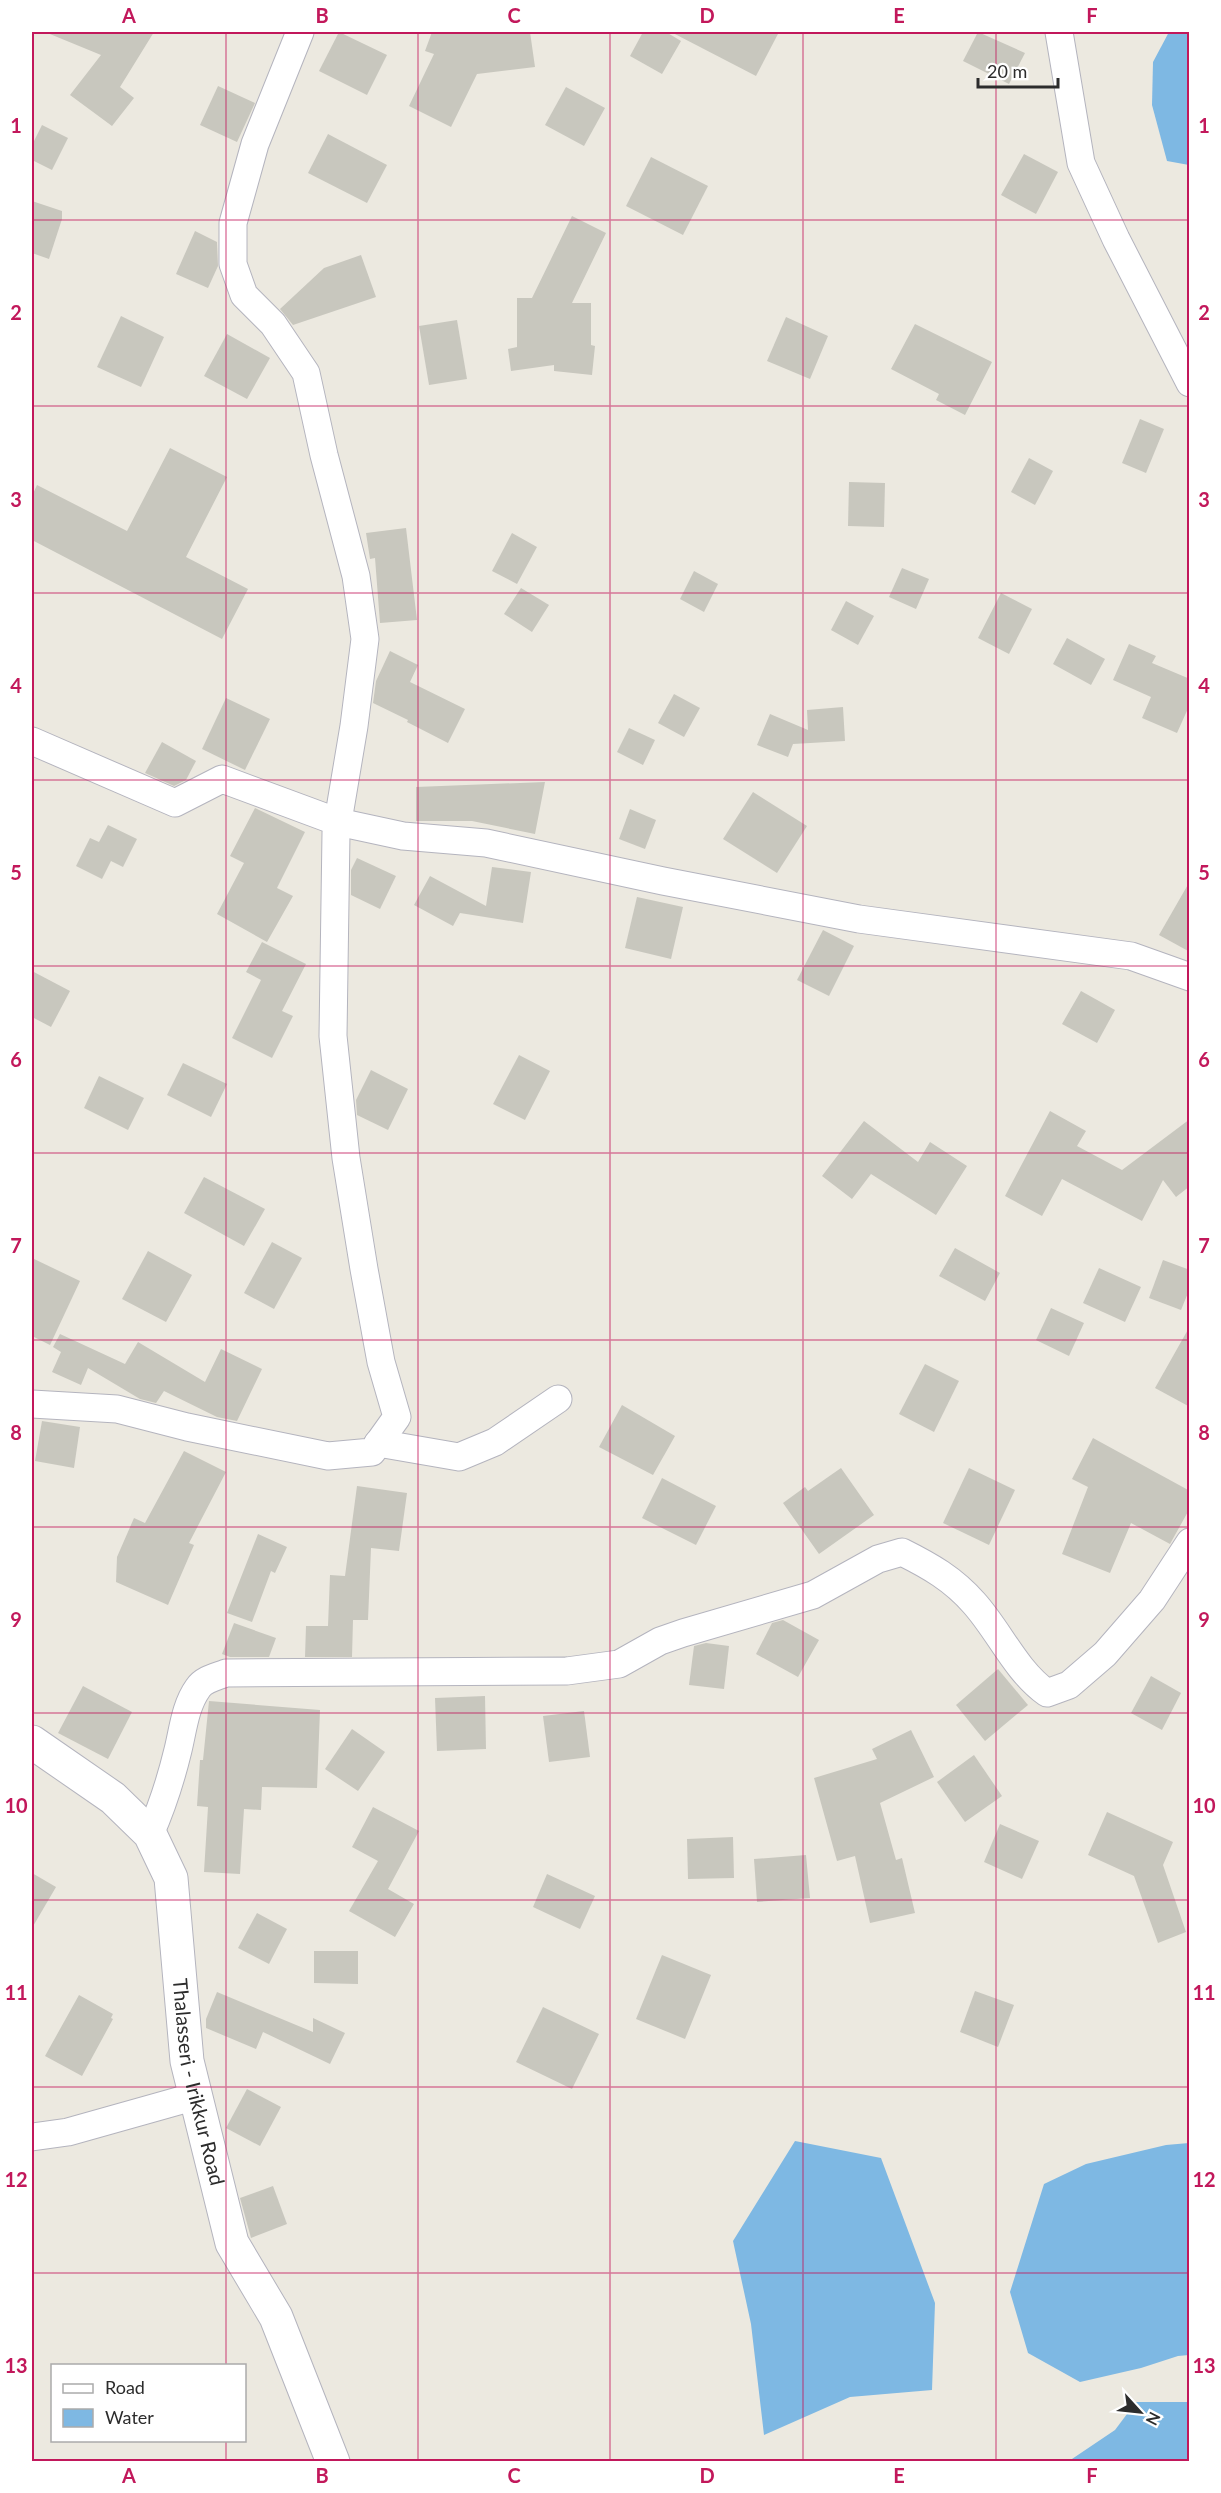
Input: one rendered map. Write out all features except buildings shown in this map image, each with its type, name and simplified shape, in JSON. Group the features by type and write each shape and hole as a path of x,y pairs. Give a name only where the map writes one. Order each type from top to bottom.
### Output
{"main road":[{"name":"Thalasseri - Irikkur Road","path":"32,1742 113,1798 150,1834 171,1878 187,2061 232,2243 276,2317 333,2462"}],"street":[{"path":"32,1404 117,1408 197,1429 328,1456 372,1452 397,1417 381,1362 364,1269 346,1158 333,1036 336,833 354,726 365,639 356,576 324,455 306,374 273,324 244,295 233,264 232,223 255,144 300,32"},
{"path":"1059,32 1081,163 1121,249 1190,383"},
{"path":"32,741 175,803 222,779 338,822 403,836 486,843 686,886 859,919 1131,956 1190,976"},
{"path":"378,1443 459,1457 495,1442 558,1399"},
{"path":"150,1834 165,1798 187,1713 199,1686 208,1679 226,1674 567,1671 619,1664 660,1641 813,1595 878,1559 902,1552 939,1571 974,1603 1031,1681 1047,1693 1069,1685 1105,1654 1152,1599 1190,1542"},
{"path":"32,2137 68,2132 196,2096"}],"water":[{"path":"1169,32 1189,32 1189,165 1167,161 1152,105 1153,62"},
{"path":"795,2141 881,2158 935,2303 932,2390 850,2397 764,2435 751,2324 733,2241"},
{"path":"1189,2143 1189,2355 1080,2382 1028,2353 1010,2292 1044,2184 1086,2164 1166,2145"},
{"path":"1136,2402 1189,2402 1189,2461 1069,2461 1115,2430"}]}
